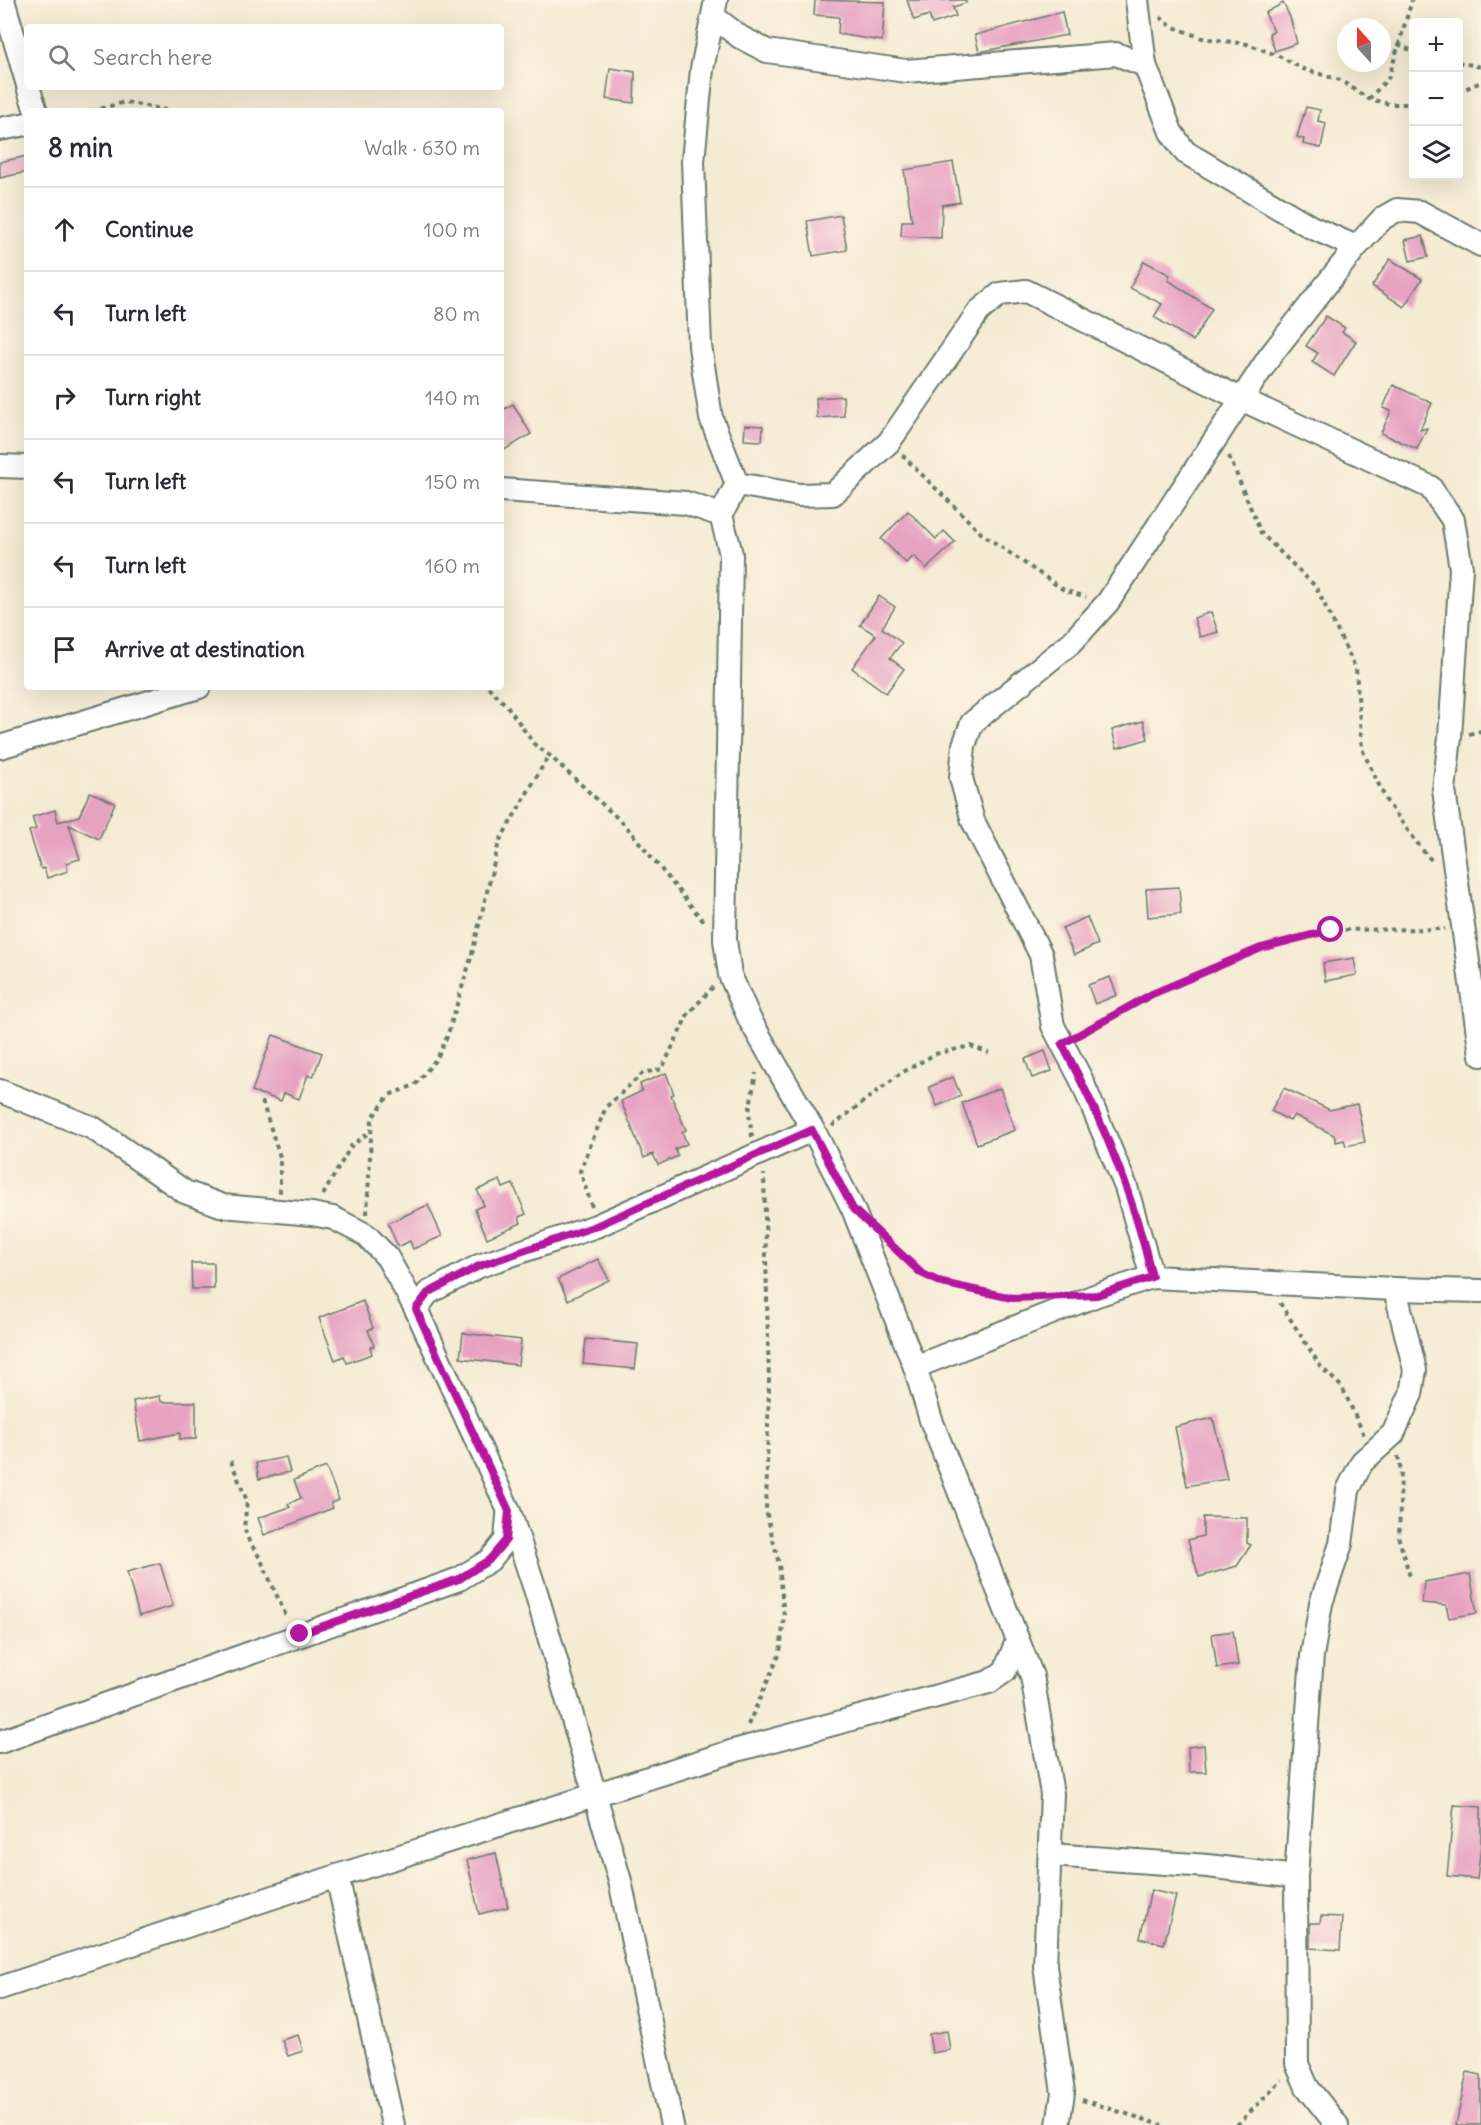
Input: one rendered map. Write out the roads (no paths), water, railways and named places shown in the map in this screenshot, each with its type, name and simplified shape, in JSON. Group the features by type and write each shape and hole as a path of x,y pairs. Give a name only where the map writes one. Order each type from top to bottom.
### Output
{"street":[{"path":"3,0 24,72"},
{"path":"1146,6 1145,65 1171,132 1185,152 1311,228 1356,247"},
{"path":"716,9 740,37 767,51 906,71 1116,54 1145,65"},
{"path":"716,9 702,69 693,161 700,346 711,418 737,484 721,515 731,554 725,940 730,975 750,1020 814,1133 853,1209 915,1367 931,1420 1032,1676 1052,1794 1045,1966 1063,2093 1058,2125"},
{"path":"29,90 35,108"},
{"path":"0,129 24,125"},
{"path":"1152,1277 1126,1186 1081,1079 1053,1026 1041,955 973,821 961,778 964,745 972,723 1072,642 1107,602 1270,356 1356,247 1383,218 1397,210 1420,212 1481,245"},
{"path":"737,484 799,495 833,494 889,442 979,310 1000,294 1026,291 1241,399 1430,487 1453,520 1461,568 1450,737 1444,790 1481,1055"},
{"path":"0,466 24,467"},
{"path":"504,490 686,503 721,515"},
{"path":"0,747 189,690"},
{"path":"0,1091 93,1128 185,1192 223,1206 333,1218 366,1235 387,1257 416,1309 509,1511 536,1592 620,1881 672,2125"},
{"path":"416,1309 428,1293 479,1266 596,1226 814,1133"},
{"path":"915,1367 1097,1295 1152,1277 1481,1291"},
{"path":"1338,2125 1307,2087 1297,2064 1296,1877 1312,1656 1321,1603 1341,1544 1348,1490 1362,1462 1393,1434 1411,1394 1415,1370 1395,1289"},
{"path":"0,1742 459,1579 489,1560 506,1540 509,1511"},
{"path":"0,1988 338,1876 737,1750 989,1682 1005,1671 1017,1641"},
{"path":"1050,1855 1208,1866 1296,1877"},
{"path":"338,1876 393,2125"}]}
